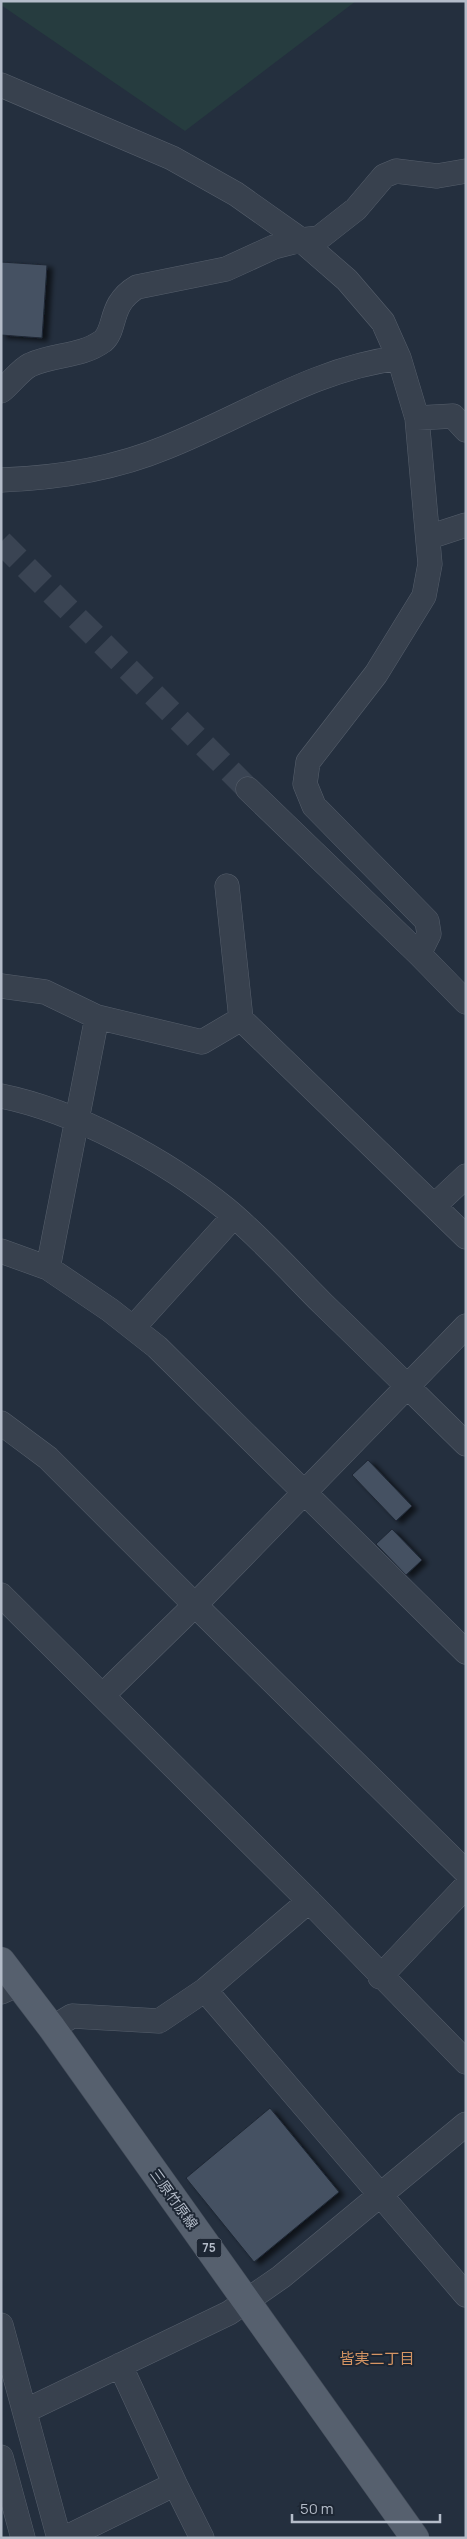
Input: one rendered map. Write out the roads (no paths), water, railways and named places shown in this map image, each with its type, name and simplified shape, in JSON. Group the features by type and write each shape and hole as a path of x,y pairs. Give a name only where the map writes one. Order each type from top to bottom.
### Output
{"main road":[{"name":"三原竹原線","path":"1,1961 10,1988 52,2028 414,2538"}],"street":[{"path":"1,85 172,158 236,194 301,240 347,280 383,322 399,358 417,418 430,564 424,596 376,674 308,762 304,784 314,806 426,921 429,934 419,954"},
{"path":"1,391 29,366 89,350 105,339 117,306 126,294 137,287 226,269 274,247 318,238 356,209 384,176 396,171 437,176 466,172"},
{"path":"1,480 45,478 124,463 168,447 324,375 367,362 399,358"},
{"path":"417,418 453,416 466,430"},
{"path":"429,537 466,525"},
{"path":"248,789 466,1002"},
{"path":"227,886 241,1019 466,1237"},
{"path":"1,986 45,992 97,1017 202,1042 241,1019"},
{"path":"48,1268 97,1017"},
{"path":"1,1096 19,1099 77,1121 124,1143 176,1174 234,1216 466,1444"},
{"path":"434,1206 466,1176"},
{"path":"133,1328 234,1216"},
{"path":"1,1251 48,1268 110,1310 157,1347 466,1652"},
{"path":"103,1695 195,1605 466,1326"},
{"path":"1,1423 48,1458 466,1872"},
{"path":"1,1595 309,1901 380,1976 466,2062"},
{"path":"380,1976 466,1886"},
{"path":"52,2028 72,2016 159,2021 205,1990 309,1901"},
{"path":"205,1990 466,2295"},
{"path":"25,2411 229,2313 280,2278 466,2124"},
{"path":"1,2326 59,2538"},
{"path":"120,2365 202,2538"},
{"path":"1,2457 23,2538"},
{"path":"66,2538 175,2484"}],"tunnel":[{"path":"1,542 248,789"}],"district":[{"name":"皆実二丁目","path":"377,2359"}]}
